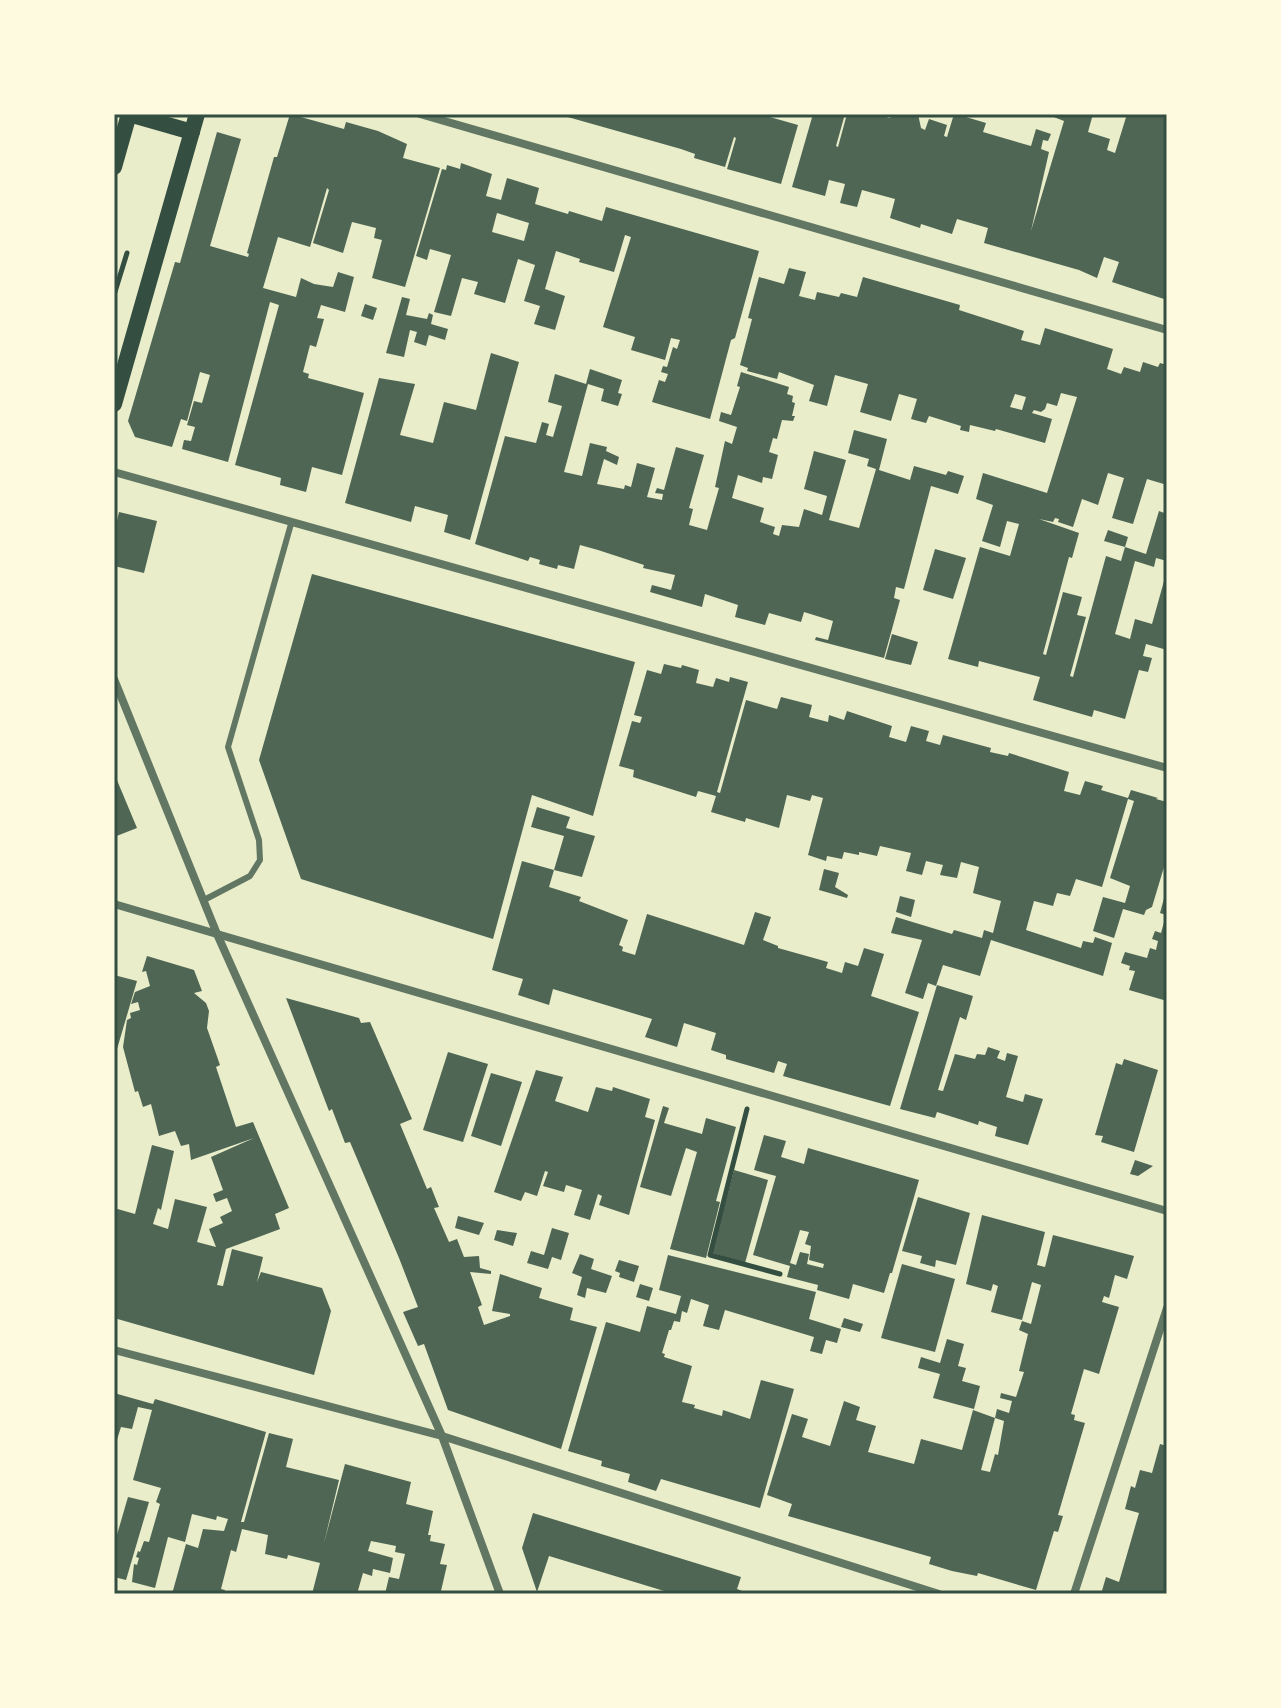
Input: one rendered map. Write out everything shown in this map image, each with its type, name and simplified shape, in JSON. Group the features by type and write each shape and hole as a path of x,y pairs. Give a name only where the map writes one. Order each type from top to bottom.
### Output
{"main road":[{"path":"114,167 129,114 192,132"},
{"path":"114,404 197,114"}],"street":[{"path":"420,114 1167,330"},
{"path":"114,472 1167,768"},
{"path":"114,679 217,934 442,1436 500,1594"},
{"path":"114,904 1167,1211"},
{"path":"1074,1594 1167,1308"},
{"path":"114,1350 442,1436 939,1594"}],"lane":[{"path":"204,900 250,876 260,860 259,840 228,747 291,524"}],"path":[{"path":"752,1089 710,1255 780,1274"}],"building":[{"path":"290,114 344,129 346,122 378,131 407,144 403,158 440,168 405,287 372,278 382,240 374,238 376,228 352,222 343,253 313,243 329,190 327,188 310,247 278,237 263,288 296,297 301,278 333,287 338,272 354,277 345,312 321,305 317,318 324,319 316,347 310,345 303,372 309,374 308,378 364,393 342,475 312,467 306,492 280,485 281,478 235,465 279,305 270,302 228,462 182,449 184,440 191,441 195,427 187,425 194,401 202,403 210,375 200,372 187,421 181,419 172,447 135,437 128,421 175,262 180,263 217,132 241,139 210,246 248,257 274,157 277,157"},
{"path":"557,114 759,114 798,125 781,184 727,169 734,137 725,167 694,158 695,154 681,149"},
{"path":"813,114 845,114 838,147 847,114 884,114 890,118 892,114 918,114 921,128 925,130 929,119 947,125 944,136 947,137 956,114 986,123 983,132 1031,146 1036,129 1051,134 1048,141 1043,140 1041,149 1049,152 1031,231 1064,121 1046,114 1093,114 1088,132 1110,139 1107,150 1115,153 1127,114 1167,115 1167,300 1112,282 1119,262 1104,257 1097,278 984,243 988,228 957,219 952,234 890,218 895,199 862,190 857,207 840,203 845,184 829,180 825,196 792,187"},
{"path":"461,163 492,174 486,196 501,200 507,178 539,188 535,204 568,214 569,211 602,221 606,207 759,251 710,419 652,402 659,380 665,382 668,374 661,372 663,366 667,367 673,347 677,349 680,340 671,338 665,360 631,350 635,337 603,327 631,237 625,235 614,272 579,262 580,259 556,251 545,289 565,296 555,330 534,324 540,306 524,301 535,265 518,259 505,303 474,294 478,282 462,278 451,316 434,312 451,255 430,249 427,260 416,256 442,169 446,170 447,165 460,169","holes":["497,213 529,223 524,241 492,232"]},
{"path":"789,268 806,272 799,296 815,300 817,292 857,297 863,277 960,305 959,310 1024,331 1021,340 1040,345 1045,328 1113,349 1107,369 1121,374 1124,367 1140,372 1143,362 1158,367 1160,363 1167,365 1167,485 1147,479 1133,524 1112,518 1124,478 1108,473 1098,505 1082,499 1073,527 1055,518 1053,522 1039,519 1079,533 1072,558 1069,557 1043,654 1046,655 1063,592 1082,597 1077,615 1086,617 1070,676 1073,677 1106,556 1121,561 1125,547 1146,554 1159,511 1167,514 1167,561 1156,558 1154,567 1135,561 1115,634 1130,639 1135,619 1152,624 1164,581 1167,582 1167,650 1146,644 1143,656 1152,658 1148,672 1139,670 1125,719 1094,710 1092,717 1033,700 1040,677 979,661 978,667 948,659 980,547 1010,556 1019,524 1007,521 1000,547 982,541 993,505 976,499 983,473 1047,493 1077,397 1061,393 1057,406 1047,403 1041,412 1034,410 1032,413 1052,419 1045,443 970,425 969,432 960,430 961,426 929,416 926,423 911,419 917,399 899,394 891,421 860,412 868,384 835,375 827,406 809,401 814,385 779,372 777,379 747,371 748,368 740,365 759,277 784,284","holes":["1015,394 1026,397 1022,410 1010,407"]},
{"path":"402,297 410,299 406,315 427,319 429,313 433,315 431,324 448,329 445,340 429,335 426,346 414,342 417,332 410,330 404,357 386,353"},
{"path":"365,304 377,308 373,320 361,316"},
{"path":"491,353 519,362 470,540 444,532 448,515 415,506 411,522 345,503 379,378 415,384 400,435 433,443 444,402 476,410"},
{"path":"590,369 622,380 618,393 622,394 618,406 601,401 604,389 588,384 564,472 582,476 590,443 607,447 606,451 619,457 617,465 604,459 597,484 624,489 625,485 631,487 637,463 655,468 647,497 662,500 663,494 655,493 657,488 664,490 676,447 704,455 689,508 693,509 689,525 707,530 719,488 715,487 725,441 732,444 737,427 719,421 721,412 731,415 740,387 737,386 741,372 789,387 787,394 793,396 792,402 795,403 793,421 782,420 777,439 773,438 769,452 778,455 772,479 763,477 762,483 738,475 732,498 764,508 760,522 775,527 773,534 779,536 782,525 799,527 804,509 822,515 827,496 804,489 814,451 846,460 829,520 859,528 876,469 867,466 869,459 848,453 854,430 887,439 879,470 910,480 914,466 946,475 948,471 964,476 958,494 931,486 904,589 896,587 894,598 900,600 884,658 815,640 816,637 828,640 833,621 804,612 801,622 769,613 765,625 735,617 738,605 705,594 702,607 650,592 652,585 671,590 675,575 643,568 644,565 598,550 580,545 574,569 558,565 557,569 539,564 540,560 530,557 528,561 475,544 505,436 536,443 542,422 549,424 546,435 553,437 562,406 548,402 555,374 586,384"},
{"path":"119,512 157,521 144,573 114,566 114,534"},
{"path":"1108,530 1128,537 1125,547 1104,541"},
{"path":"935,549 966,558 953,599 923,590"},
{"path":"312,574 635,662 593,816 532,795 493,939 301,879 259,760"},
{"path":"892,634 918,642 911,665 885,659"},
{"path":"664,664 699,670 696,683 713,687 716,678 729,682 730,677 748,682 717,792 720,793 746,700 777,709 781,697 812,705 809,717 828,722 829,715 844,720 847,711 892,726 889,737 906,742 911,726 929,731 926,741 940,745 943,735 991,748 990,752 1008,756 1009,753 1069,772 1064,791 1080,795 1085,781 1103,786 1101,790 1128,798 1131,790 1167,802 1167,857 1152,907 1144,915 1123,909 1114,938 1093,931 1103,897 1125,903 1130,886 1110,878 1134,801 1128,799 1102,887 1076,879 1070,896 1057,893 1053,906 1034,901 1026,930 1081,948 1083,941 1093,943 1095,937 1112,943 1103,976 991,940 980,976 943,965 936,986 928,983 923,999 905,993 922,940 891,933 896,917 952,934 954,930 982,938 984,930 993,933 1001,901 973,893 979,867 961,862 957,878 940,875 943,865 926,861 922,875 906,871 911,853 880,846 877,856 844,852 842,859 827,856 826,861 808,855 823,798 812,795 810,801 787,795 779,828 711,812 716,796 698,791 696,797 633,777 634,770 619,766 632,721 640,723 642,717 634,715 647,670 661,674"},
{"path":"114,773 137,828 114,837"},
{"path":"537,807 570,817 566,828 595,836 582,877 554,870 564,836 531,827"},
{"path":"522,861 554,870 549,887 581,897 579,901 628,920 619,945 623,947 622,951 635,955 647,914 744,945 755,912 771,917 763,940 778,948 828,962 826,968 842,973 845,962 858,966 864,948 884,954 871,996 919,1012 890,1106 783,1076 787,1064 778,1061 774,1073 726,1059 726,1055 711,1050 716,1033 684,1023 677,1047 645,1037 652,1019 553,989 549,1005 518,995 523,979 492,970"},
{"path":"824,869 839,873 835,887 848,895 847,898 819,890"},
{"path":"1166,891 1167,1001 1129,990 1135,971 1121,963 1125,952 1147,958 1150,948 1156,950 1158,941 1152,939 1155,931 1161,933 1166,915 1160,913"},
{"path":"900,896 915,900 911,917 896,912"},
{"path":"147,956 194,970 202,991 194,993 206,1003 209,1011 207,1028 220,1065 216,1067 236,1127 253,1122 289,1208 275,1214 280,1229 226,1249 217,1285 223,1286 232,1249 263,1257 257,1282 261,1272 322,1288 331,1311 314,1375 114,1318 114,1208 135,1214 152,1145 174,1151 161,1210 158,1208 153,1224 168,1229 175,1199 207,1207 197,1242 216,1247 209,1229 223,1223 220,1217 232,1211 227,1198 216,1202 213,1194 223,1190 211,1157 254,1138 191,1160 189,1144 181,1146 175,1131 159,1136 151,1104 143,1107 138,1091 135,1092 123,1047 130,1013 140,1010 138,1002 131,1004 135,992 150,986 146,971 142,972"},
{"path":"114,975 137,981 115,1056 114,1056"},
{"path":"937,985 973,996 966,1020 960,1017 938,1090 943,1091 955,1054 975,1059 977,1054 985,1055 988,1047 1000,1051 997,1058 1005,1061 1007,1053 1018,1056 1006,1097 1023,1102 1025,1094 1043,1099 1028,1145 995,1136 997,1127 979,1121 978,1125 937,1112 935,1118 900,1109"},
{"path":"286,998 359,1018 361,1023 370,1022 412,1119 400,1124 427,1189 431,1187 439,1207 434,1208 449,1242 457,1239 464,1257 479,1256 480,1268 491,1271 491,1274 470,1272 482,1305 478,1307 484,1325 510,1316 492,1311 500,1274 542,1288 539,1298 573,1308 570,1320 597,1327 561,1449 448,1410 424,1344 418,1346 403,1312 418,1307 399,1258 350,1142 345,1143 332,1109 329,1111"},
{"path":"448,1052 488,1064 463,1142 423,1130"},
{"path":"1124,1059 1158,1070 1134,1152 1101,1142 1103,1136 1095,1135 1116,1063 1122,1065"},
{"path":"536,1070 563,1077 555,1101 588,1112 596,1087 612,1091 613,1087 650,1099 645,1117 655,1120 629,1215 599,1205 602,1196 598,1194 590,1220 574,1215 582,1190 566,1185 564,1192 543,1186 548,1172 545,1171 537,1196 525,1192 521,1201 494,1192"},
{"path":"491,1073 522,1082 501,1146 471,1136"},
{"path":"663,1106 669,1108 664,1123 702,1134 706,1118 736,1127 716,1201 720,1202 706,1258 670,1249 697,1152 686,1148 671,1196 640,1187"},
{"path":"764,1135 786,1141 781,1157 804,1164 808,1148 919,1180 884,1293 853,1284 849,1299 817,1290 818,1285 787,1277 790,1266 753,1255 776,1176 754,1170","holes":["800,1230 809,1232 805,1244 811,1246 809,1260 824,1264 823,1268 807,1264 809,1254 800,1252 796,1265 790,1263"]},
{"path":"1135,1160 1153,1166 1138,1176 1130,1174"},
{"path":"734,1170 768,1180 745,1263 712,1253"},
{"path":"918,1197 970,1213 956,1265 936,1260 935,1267 920,1263 922,1256 902,1251"},
{"path":"982,1215 1045,1232 1037,1265 1045,1267 1053,1235 1134,1256 1127,1279 1115,1275 1109,1298 1104,1296 1102,1302 1119,1307 1099,1374 1084,1369 1071,1414 1075,1415 1074,1420 1085,1423 1058,1515 1063,1516 1058,1532 1054,1531 1036,1590 978,1573 977,1576 952,1571 929,1564 931,1557 788,1516 792,1504 767,1495 792,1414 808,1419 802,1437 830,1446 844,1401 860,1407 856,1420 876,1426 868,1452 914,1464 921,1439 962,1450 973,1410 995,1418 997,1409 1009,1413 1012,1401 1000,1398 1001,1393 1016,1397 1024,1372 1019,1371 1028,1334 1019,1330 1022,1321 1031,1324 1041,1285 1032,1282 1022,1320 991,1312 998,1286 993,1284 991,1291 966,1284","holes":["995,1418 1004,1421 998,1455 995,1454 990,1472 981,1470"]},
{"path":"458,1216 484,1223 479,1235 455,1228"},
{"path":"552,1228 569,1233 561,1260 552,1257 548,1269 527,1263 531,1251 544,1255"},
{"path":"497,1230 517,1233 513,1246 494,1240"},
{"path":"580,1254 594,1259 591,1269 612,1276 606,1293 587,1288 585,1298 577,1295 582,1277 572,1273"},
{"path":"668,1255 816,1292 809,1319 841,1329 837,1343 826,1340 822,1354 810,1351 814,1337 725,1310 719,1330 703,1326 709,1305 691,1299 687,1313 682,1311 680,1322 674,1321 669,1330 662,1353 664,1357 692,1366 682,1402 695,1405 694,1408 722,1416 723,1410 750,1419 761,1380 794,1389 760,1508 661,1479 656,1491 628,1482 630,1474 601,1466 602,1461 568,1451 606,1322 640,1332 647,1306 676,1314 681,1296 659,1290"},
{"path":"619,1260 639,1266 634,1282 619,1277 620,1273 615,1271"},
{"path":"902,1264 955,1279 935,1352 881,1338"},
{"path":"640,1284 653,1288 649,1301 636,1297"},
{"path":"844,1318 863,1324 860,1332 841,1327"},
{"path":"947,1339 964,1344 958,1366 966,1368 962,1381 980,1386 974,1409 933,1398 940,1374 918,1368 921,1357 940,1363"},
{"path":"114,1393 153,1404 155,1399 266,1432 241,1522 244,1522 269,1433 293,1439 286,1467 339,1480 324,1543 345,1464 411,1482 406,1504 433,1511 428,1535 431,1535 430,1541 445,1544 440,1564 447,1565 441,1591 448,1594 385,1594 389,1577 399,1579 405,1554 395,1552 396,1546 371,1541 368,1551 393,1558 390,1573 373,1569 372,1576 363,1573 357,1594 312,1594 320,1563 288,1555 287,1559 265,1554 268,1535 242,1529 236,1552 231,1550 221,1589 225,1590 224,1594 172,1594 186,1544 198,1548 203,1529 224,1531 228,1519 217,1516 216,1520 192,1514 185,1542 168,1537 155,1588 132,1582 138,1551 144,1541 149,1542 160,1504 156,1502 161,1488 133,1480 152,1410 138,1407 132,1429 121,1427 114,1449"},
{"path":"1160,1444 1167,1446 1167,1594 1101,1594 1106,1577 1119,1582 1139,1513 1125,1509 1131,1486 1135,1488 1140,1470 1152,1473"},
{"path":"128,1497 149,1502 126,1580 114,1577 114,1545"},
{"path":"533,1513 741,1577 737,1589 750,1594 674,1594 549,1556 537,1592 522,1548"}]}
